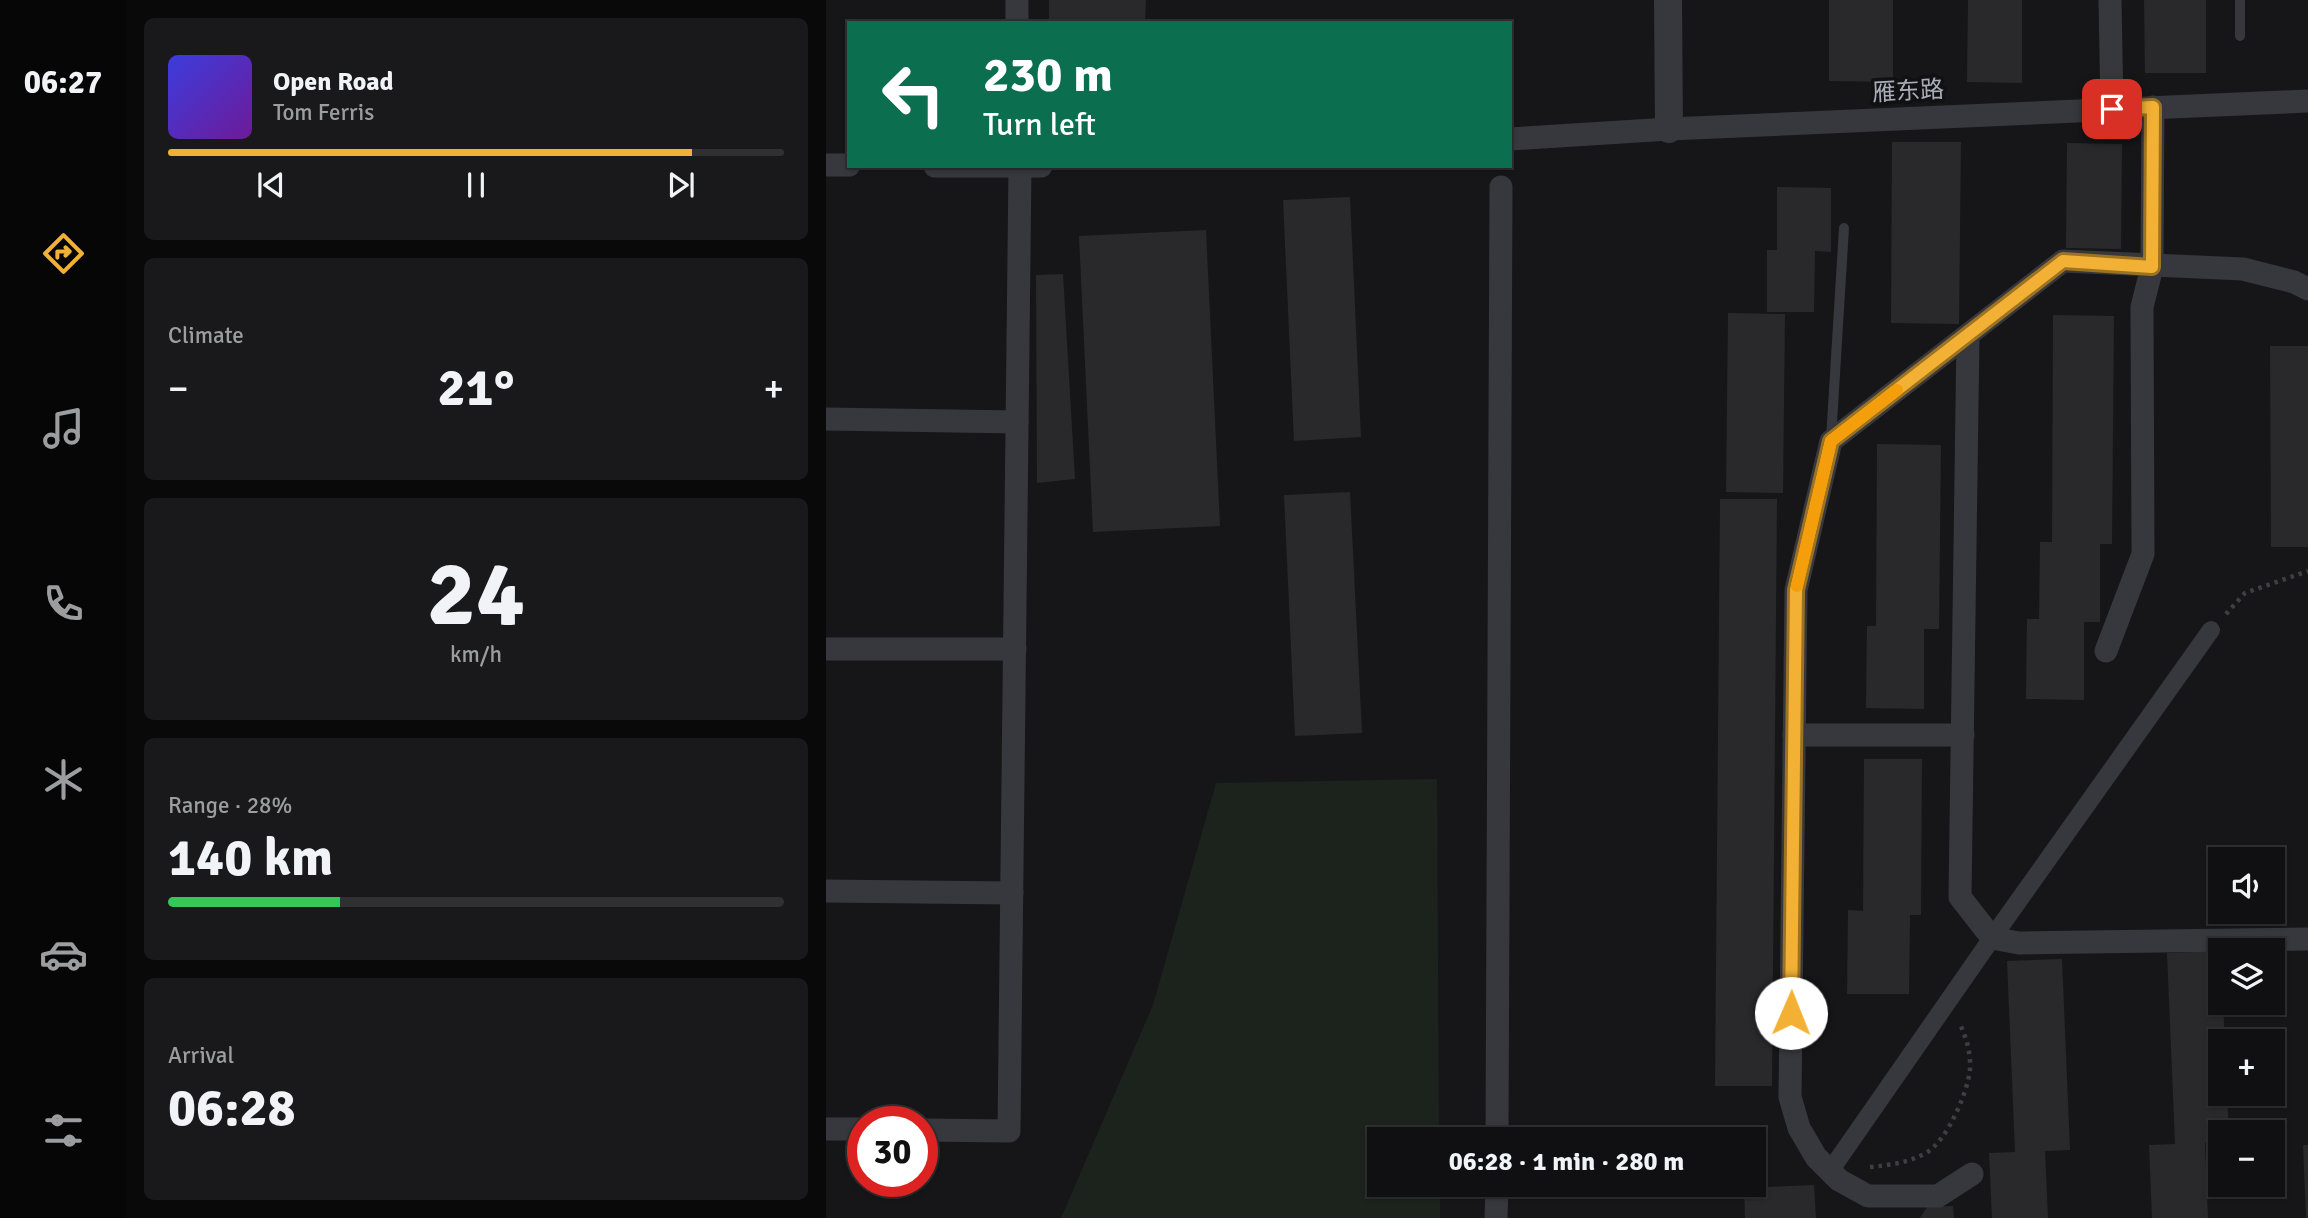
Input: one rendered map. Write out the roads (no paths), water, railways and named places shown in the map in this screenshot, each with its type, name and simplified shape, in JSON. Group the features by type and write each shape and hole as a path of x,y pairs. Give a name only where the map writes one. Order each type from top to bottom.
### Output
{"street":[{"path":"1017,0 1017,21"},
{"path":"1668,0 1669,129"},
{"path":"2110,0 2112,109"},
{"name":"雁东路","path":"1512,139 1669,129 2308,101"},
{"path":"2106,651 2143,554 2142,307 2152,267 2153,107"},
{"path":"826,165 847,165"},
{"path":"938,1130 1009,1131 1017,422 1027,168"},
{"path":"1497,1127 1500,187"},
{"path":"1972,1174 1938,1196 1868,1196 1839,1180 1834,1165 1816,1157 1799,1128 1790,1097 1796,590 1831,441 2063,261 2243,270 2294,282 2308,289"},
{"path":"1968,335 1960,897 1992,938 2019,943 2308,939"},
{"path":"826,419 1017,422"},
{"path":"1834,1165 2211,630"},
{"path":"826,649 1015,649"},
{"path":"1794,734 1963,735"},
{"path":"826,891 1012,893"},
{"path":"826,1129 847,1129"},
{"path":"1496,1218 1497,1197"}],"lane":[{"path":"2240,0 2240,36"},
{"path":"1831,441 1844,228"}]}
